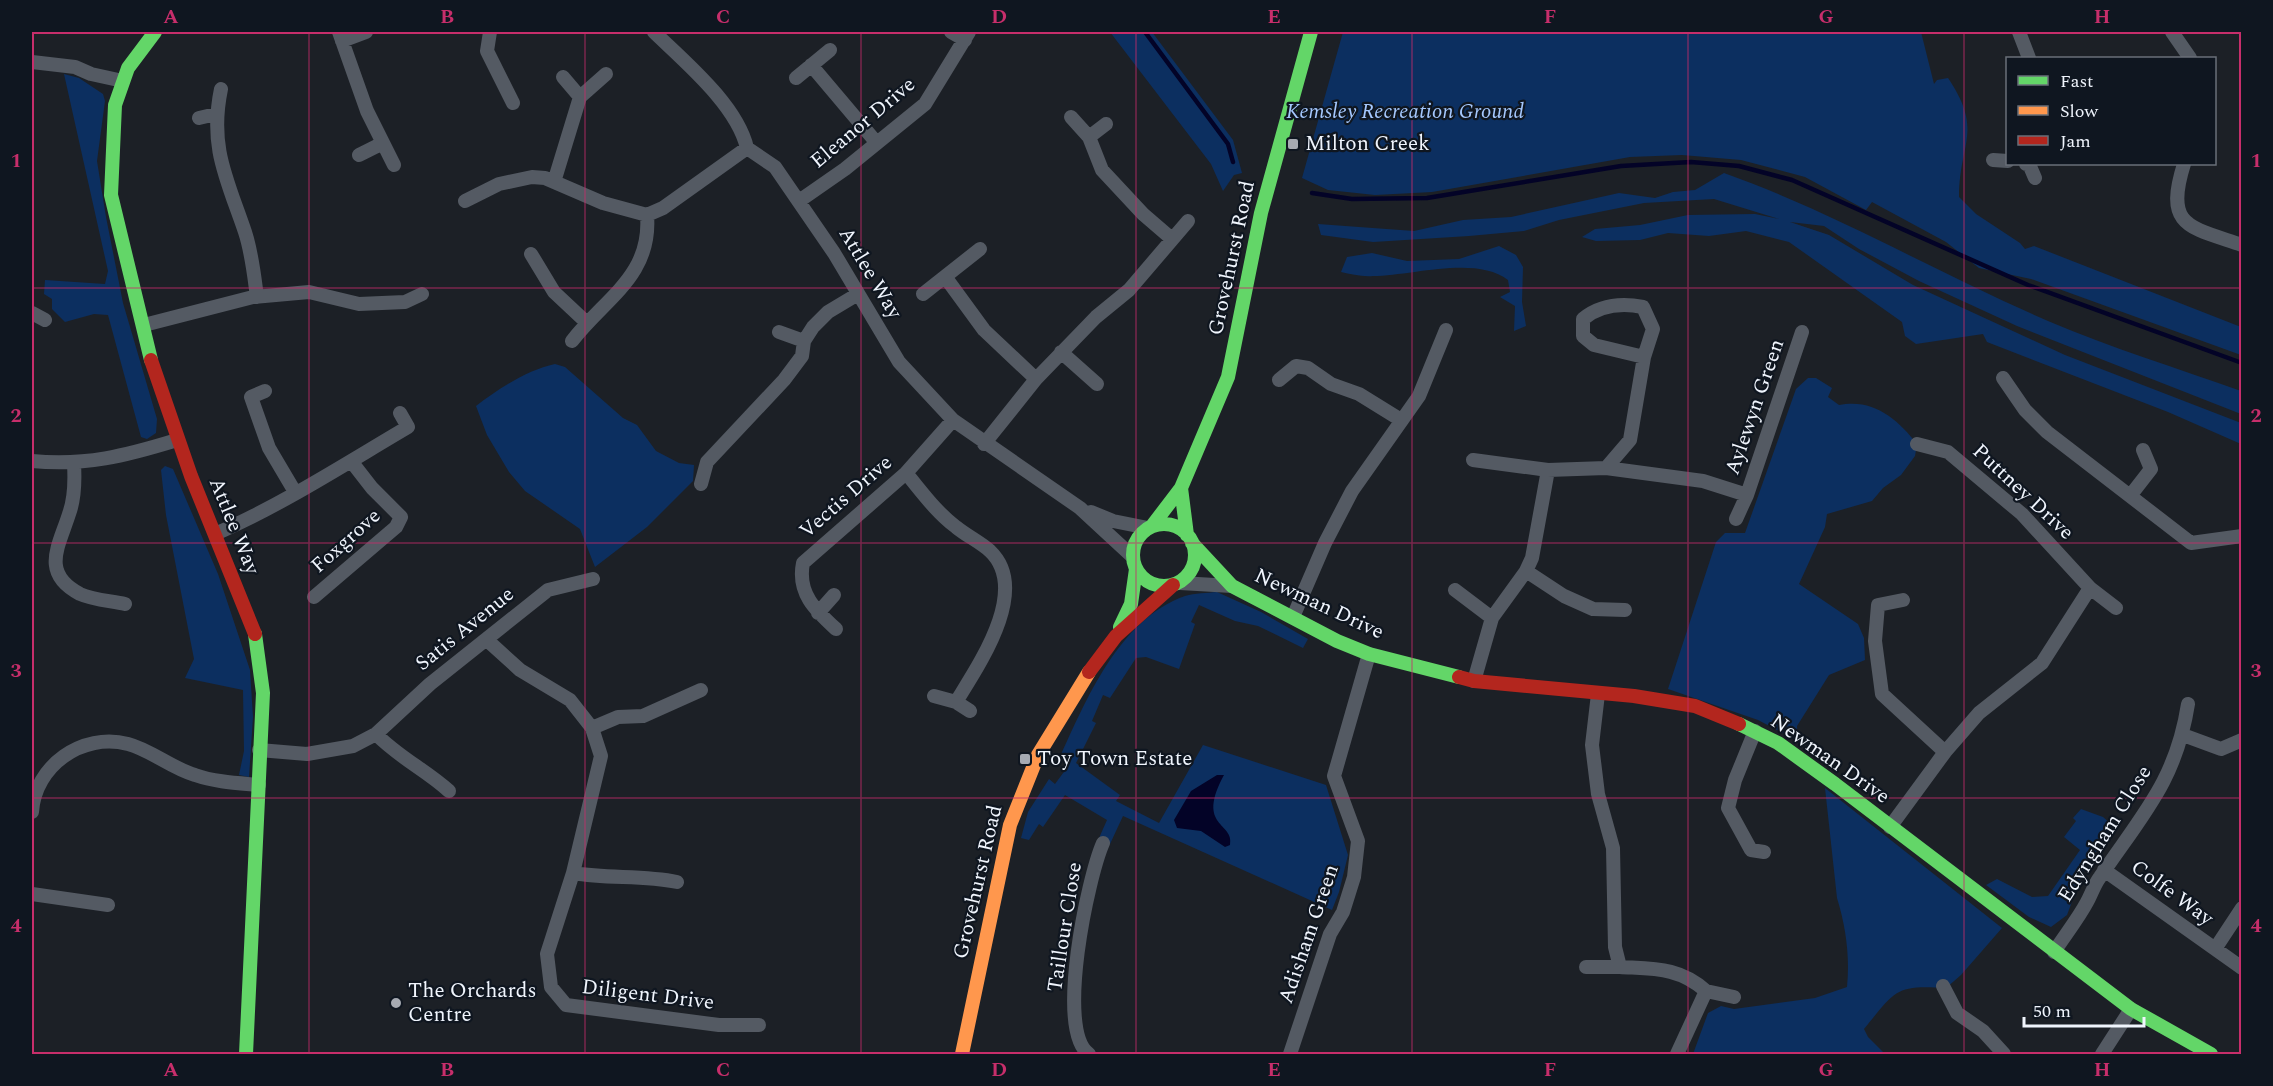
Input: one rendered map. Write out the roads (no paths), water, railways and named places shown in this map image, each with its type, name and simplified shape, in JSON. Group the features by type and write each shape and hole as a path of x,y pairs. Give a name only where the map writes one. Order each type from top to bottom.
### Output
{"street":[{"name":"Attlee Way","path":"155,32 128,68 115,105 112,127 111,195 156,380 177,440 254,628 263,693 246,1054"},
{"path":"366,32 341,36 381,144 394,165"},
{"path":"490,32 487,51 513,103"},
{"path":"465,201 499,184 532,177 545,178 603,203 647,215 663,208 747,148 743,132 730,112 654,32"},
{"name":"Eleanor Drive","path":"799,201 845,169 925,104 967,36 951,32"},
{"name":"Grovehurst Road","path":"1150,527 1181,488 1228,377 1261,213 1311,32"},
{"path":"2019,32 2029,57"},
{"path":"2172,32 2189,57"},
{"path":"796,78 830,50"},
{"path":"32,62 75,67 91,74 123,81"},
{"path":"811,65 876,142"},
{"path":"554,182 580,98 606,74"},
{"path":"563,77 580,98"},
{"path":"221,89 216,114 221,166 246,234 257,297"},
{"path":"199,118 216,114"},
{"path":"1071,117 1089,137 1102,170 1143,214 1172,239"},
{"path":"1089,137 1106,124"},
{"path":"359,155 381,144"},
{"name":"Attlee Way","path":"747,148 776,167 899,362 953,420 984,444 1080,508 1135,563"},
{"path":"1993,160 2006,161"},
{"path":"2028,165 2035,178"},
{"path":"2184,165 2176,194 2180,214 2184,221 2193,228 2241,245"},
{"path":"572,340 586,322 623,288 634,273 646,243 647,215"},
{"path":"984,444 1036,379 1061,352 1129,290 1188,221"},
{"path":"923,294 980,249"},
{"path":"531,254 554,292 586,322"},
{"path":"946,278 984,330 1036,379"},
{"path":"144,325 257,297 309,292 359,304 405,302 422,294"},
{"path":"701,484 707,462 784,380 802,356 804,341 813,327 828,312 858,294"},
{"path":"1606,468 1630,440 1644,357 1653,329 1643,307 1627,304 1606,307 1582,319 1583,336 1594,345 1644,357"},
{"path":"32,313 45,320"},
{"path":"1293,617 1325,543 1352,491 1419,396 1446,330"},
{"path":"779,332 804,341"},
{"name":"Aylewyn Green","path":"1736,519 1747,495 1802,332"},
{"path":"1061,352 1097,384"},
{"path":"1279,380 1296,366 1308,369 1331,384 1359,394 1401,420"},
{"path":"2003,378 2025,410 2047,432 2191,543 2241,536"},
{"path":"265,391 251,397 269,448 295,492"},
{"path":"215,534 260,515 295,492 408,428 400,413"},
{"name":"Vectis Drive","path":"836,629 806,599 802,586 802,563 906,473 953,420"},
{"path":"32,461 74,464 138,452 177,440"},
{"name":"Puttney Drive","path":"1917,444 1948,452 2022,514 2090,588 2116,608"},
{"path":"2130,496 2151,469 2143,450"},
{"path":"1473,460 1548,470 1606,468 1703,481 1747,495"},
{"name":"Foxgrove","path":"314,597 396,527 401,517 372,488 351,461"},
{"path":"74,464 75,487 69,515 57,546 55,567 64,582 81,595 125,604"},
{"path":"1474,681 1492,618 1526,571 1537,538 1548,470"},
{"path":"906,473 932,506 991,552 1001,566 1005,581 1002,608 990,647 956,702"},
{"path":"1181,488 1195,558 1193,568 1176,584 1151,584 1135,563 1136,542 1150,527 1170,525 1190,539"},
{"name":"Attlee Way","path":"1080,508 1113,521 1150,527"},
{"name":"Newman Drive","path":"1190,539 1232,586 1369,654 1474,681 1695,706 1755,731 1788,750 2131,1009 2211,1054"},
{"name":"Grovehurst Road","path":"1116,636 1131,604 1135,563"},
{"path":"1526,571 1564,596 1593,609 1625,610"},
{"name":"Satis Avenue","path":"260,750 297,753 327,752 353,747 376,734 430,684 548,590 593,579"},
{"name":"Grovehurst Road","path":"962,1054 1010,825 1038,755 1084,678 1116,636 1176,584"},
{"name":"Newman Drive","path":"1176,584 1232,586"},
{"path":"1890,827 1945,752 1979,713 2042,663 2090,588"},
{"path":"1455,590 1492,618"},
{"path":"818,613 834,595"},
{"path":"1904,600 1878,605 1875,641 1882,694 1945,752"},
{"name":"Diligent Drive","path":"487,640 520,670 570,700 592,728 601,756 573,873 547,954 551,987 566,1005 719,1025 759,1025"},
{"name":"Adisham Green","path":"1290,1054 1330,934 1344,912 1355,869 1358,842 1334,776 1369,654"},
{"path":"592,728 618,717 643,716 701,690"},
{"path":"1598,694 1592,745 1598,794 1613,848 1615,947 1620,967"},
{"path":"934,696 956,702 970,711"},
{"name":"Edyngham Close","path":"2054,952 2104,870 2151,807 2172,768 2183,735 2188,704"},
{"path":"1755,731 1735,780 1728,808 1751,850 1764,852"},
{"path":"376,734 392,751 427,771 449,790"},
{"path":"2183,735 2221,749 2241,740"},
{"path":"32,812 41,780 52,765 71,750 89,744 128,744 196,776 259,785"},
{"name":"Taillour Close","path":"1083,1054 1074,1016 1074,990 1087,897 1095,862 1103,843"},
{"name":"Colfe Way","path":"2104,870 2241,968"},
{"path":"573,873 602,878 651,877 678,882"},
{"path":"32,894 108,905"},
{"name":"Colfe Way","path":"2215,949 2241,908"},
{"path":"1586,967 1671,971 1690,977 1706,991 1734,997"},
{"path":"1943,986 1955,1017 1983,1031 2004,1054"},
{"path":"1677,1054 1706,991"},
{"path":"2102,1054 2131,1009"}],"waterway":[{"path":"1145,32 1228,144 1233,162"},
{"path":"1312,193 1352,199 1427,198 1621,166 1691,162 1739,166 1792,180 2028,285 2242,363"}],"place":[{"name":"Milton Creek","path":"1293,144"},
{"name":"Toy Town Estate","path":"1025,759"},
{"name":"The Orchards Centre","path":"396,1003"}],"park label":[{"name":"Kemsley Recreation Ground","path":"1405,112"}]}
